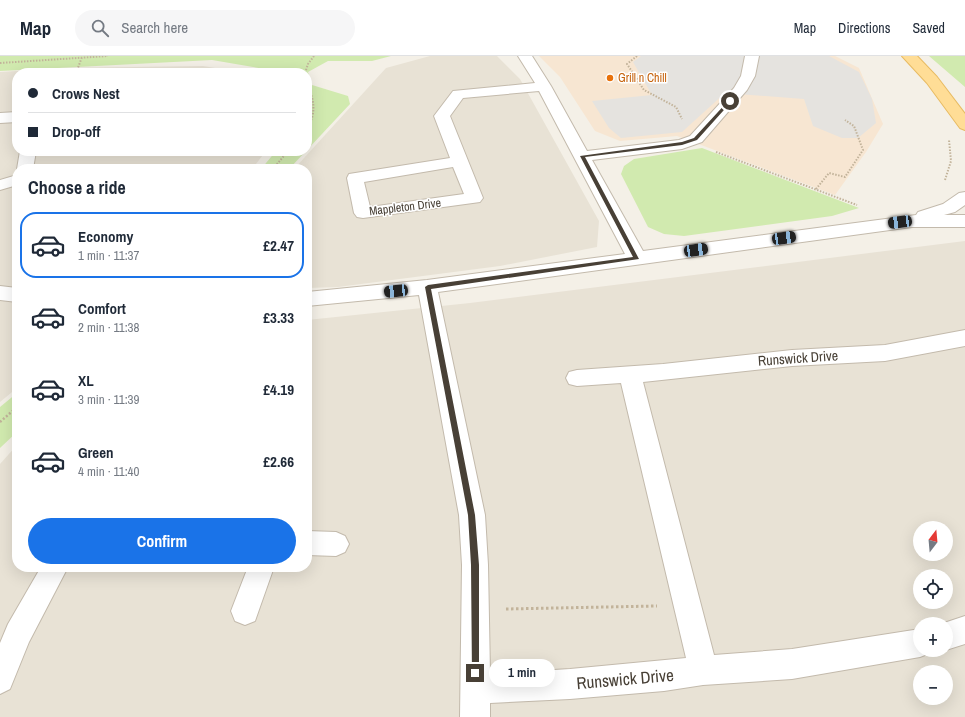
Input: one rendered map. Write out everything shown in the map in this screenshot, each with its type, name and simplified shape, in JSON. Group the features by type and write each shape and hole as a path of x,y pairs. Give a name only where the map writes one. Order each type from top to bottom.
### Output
{"main road":[{"path":"909,56 927,71 944,93 965,125"}],"street":[{"path":"525,56 544,86 637,258"},
{"path":"582,156 682,144 696,139 740,90 748,76 752,56"},
{"name":"Mappleton Drive","path":"459,161 355,178 363,212 474,198 442,116 458,94 544,86"},
{"path":"0,118 12,117"},
{"path":"0,185 12,181"},
{"path":"912,220 949,208 965,197"},
{"path":"312,299 428,287 912,220 965,222"},
{"path":"428,287 472,515 475,565 475,717"},
{"path":"0,293 12,294"},
{"name":"Runswick Drive","path":"577,378 630,375 792,358 885,353 965,338"},
{"path":"630,375 703,670"},
{"path":"312,543 336,544"},
{"path":"0,679 18,634 52,572"},
{"path":"245,611 259,572"},
{"path":"953,634 965,630"},
{"name":"Runswick Drive","path":"474,688 514,688 570,684 664,676 703,670 792,664 913,644"}],"path":[{"path":"0,63 108,56"},
{"path":"307,68 314,56"},
{"path":"637,56 627,64 644,90 676,107 689,131 705,148 880,213 889,223"},
{"path":"78,68 82,57"},
{"path":"312,95 314,100 312,122"},
{"path":"816,189 829,173 845,177 863,150 854,126 845,120"},
{"path":"943,185 950,166 952,154"},
{"path":"277,164 284,156"},
{"path":"0,422 12,411"},
{"path":"475,610 650,606 687,603"}],"shaded area":[{"path":"430,56 497,56 520,79 599,221 597,247 500,266 338,287 312,288 312,164 299,164 306,156 312,156 312,149 386,68"},
{"path":"539,56 835,56 859,68 883,124 866,152 835,195 677,136 620,141 595,131 560,77"},
{"path":"641,56 829,56 859,72 872,99 876,123 858,138 842,138 813,126 804,99 725,93 682,132 621,138 609,128 592,101 652,95 633,62"},
{"path":"203,66 215,68 68,68"},
{"path":"12,71 12,156 262,156 256,164 12,164 12,392 0,402 0,72"},
{"path":"965,241 965,717 0,717 0,464 12,451 12,572 312,572 312,319 470,303"}],"green space":[{"path":"0,56 391,56 372,61 328,61 312,70 312,68 259,68 212,60 58,68 12,68 12,70 0,71"},
{"path":"929,56 965,56 965,87"},
{"path":"312,85 348,96 350,104 312,145"},
{"path":"702,148 859,208 832,216 684,236 664,234 648,227 621,174 624,166 634,159"},
{"path":"272,156 301,156 294,164 265,164"},
{"path":"12,397 12,437 0,448 0,407"}],"place":[{"name":"Grill n Chill","path":"610,78"}],"route":[{"path":"475,673 475,565 472,515 428,287 637,258 582,156 682,144 696,139 730,101"}]}
